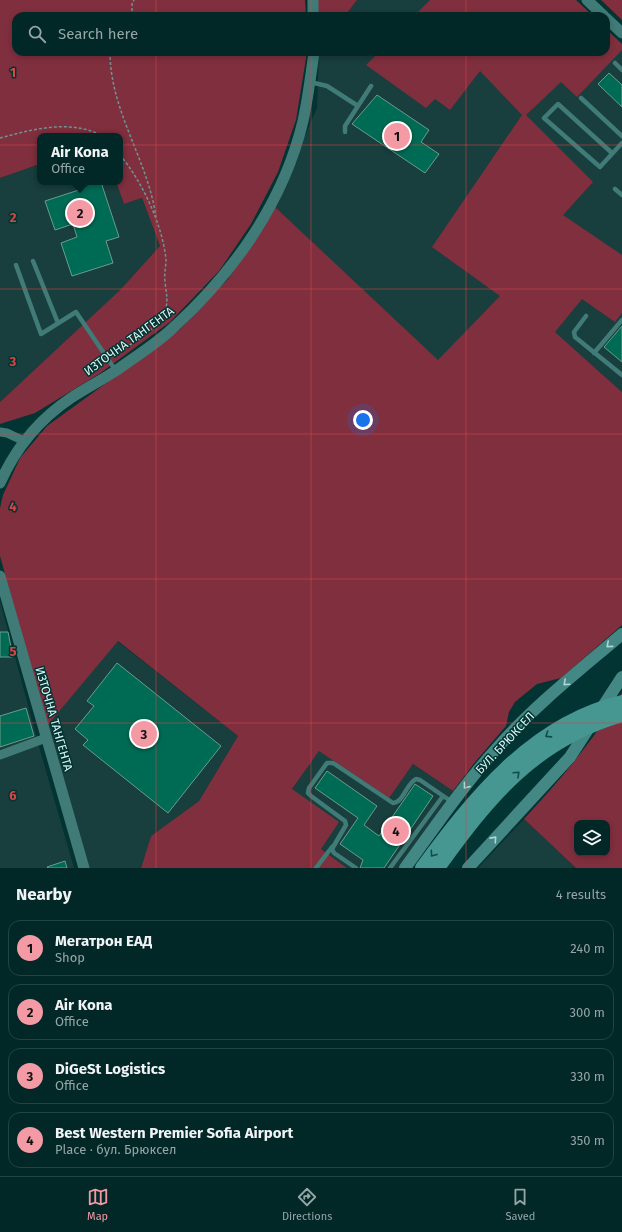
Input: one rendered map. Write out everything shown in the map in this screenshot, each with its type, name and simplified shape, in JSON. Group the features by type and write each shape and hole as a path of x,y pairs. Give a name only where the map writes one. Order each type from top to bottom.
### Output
{"main road":[{"name":"БУЛ. БРЮКСЕЛ","path":"405,868 490,757 524,720 622,634"},
{"path":"468,868 570,757 622,677"},
{"name":"БУЛ. БРЮКСЕЛ","path":"438,868 449,842 486,787 527,749 568,723 588,713 622,702"},
{"name":"БУЛ. БРЮКСЕЛ","path":"422,868 496,794 536,758 573,733 622,715"}],"street":[{"path":"313,0 313,12"},
{"path":"587,0 600,12"},
{"path":"610,22 622,33"},
{"name":"ИЗТОЧНА ТАНГЕНТА","path":"0,483 9,462 42,420 112,366 174,327 225,276 258,229 285,174 302,122 313,56"},
{"path":"0,432 7,433 24,441"},
{"name":"ИЗТОЧНА ТАНГЕНТА","path":"0,576 84,868"},
{"path":"0,755 46,738"}],"lane":[{"path":"615,62 622,70"},
{"path":"310,82 327,86 358,106"},
{"path":"345,132 345,126 371,86"},
{"path":"581,98 622,136"},
{"path":"612,153 558,104 544,118 600,167 622,143"},
{"path":"615,189 622,195"},
{"path":"33,261 58,323"},
{"path":"16,265 41,334 76,312 112,366"},
{"path":"586,316 574,332 575,337 622,375"},
{"path":"594,353 622,320"},
{"path":"316,868 345,827 345,821 308,793 309,788 327,763 333,763 393,803 399,801 412,782 416,779 420,780 454,803"},
{"path":"390,868 443,796"},
{"path":"332,847 334,853 356,868"}],"path":[{"path":"132,12 132,4 134,0"},
{"path":"111,56 118,100 124,123 154,198 157,221 166,259 164,281 168,295 167,306 155,327 125,347 112,366"},
{"path":"0,138 19,133 69,126 90,129 97,133"},
{"path":"123,160 148,198 157,221"}],"shaded area":[{"path":"0,0 305,0 306,12 12,12 12,56 306,56 296,120 278,172 251,224 219,271 170,322 99,374 35,413 0,424 0,402 120,290 160,246 142,198 124,204 117,185 123,185 123,133 37,133 37,165 0,178"},
{"path":"318,0 357,0 348,12 318,12"},
{"path":"357,0 576,0 589,12 348,12"},
{"path":"430,0 576,0 589,12 418,12"},
{"path":"601,0 622,0 622,20"},
{"path":"610,33 622,44 622,392 555,332 437,361 274,206 317,108 319,56 610,56"},
{"path":"610,33 622,44 622,50 577,97 561,82 526,115 593,182 563,215 622,255 622,313 615,322 582,299 555,332 622,392 622,625 561,678 537,684 515,702 509,712 506,726 453,791 413,764 389,798 319,751 292,789 339,822 321,849 347,868 141,868 151,836 199,801 238,736 118,641 47,726 0,556 0,508 3,495 20,458 47,426 178,331 228,279 261,231 274,206 438,360 500,296 432,247 522,115 480,71 450,110 435,99 426,108 366,65 375,56 610,56"},
{"path":"37,165 37,185 117,185 124,204 142,198 160,246 120,290 0,402 0,178"},
{"path":"0,601 40,750 74,868 0,868"},
{"path":"117,641 238,736 199,801 151,836 141,868 89,868 47,726"},
{"path":"622,693 622,868 576,868 524,819 576,759 600,727"},
{"path":"319,750 388,798 413,764 453,791 402,868 347,868 321,849 292,789"},
{"path":"524,819 576,868 478,868"}],"building":[{"path":"609,73 622,85 622,107 598,84"},
{"path":"377,95 429,130 421,142 439,154 425,173 352,124"},
{"path":"84,185 102,185 119,237 106,241 113,263 72,276 61,243 77,237 73,224 55,230 45,201 85,188"},
{"path":"622,326 622,362 604,347"},
{"path":"0,632 8,632 13,657 0,657"},
{"path":"117,663 221,746 168,813 83,745 88,740 75,729 94,706 87,701"},
{"path":"26,708 34,736 0,747 0,716"},
{"path":"327,771 377,806 364,825 379,836 415,784 433,796 384,868 360,868 363,860 340,844 358,818 315,788"},
{"path":"65,861 67,868 47,867"}],"place":[{"name":"Мегатрон ЕАД","path":"397,136"},
{"name":"Air Kona","path":"80,213"},
{"name":"DiGeSt Logistics","path":"144,734"},
{"name":"Best Western Premier Sofia Airport","path":"396,831"}]}
